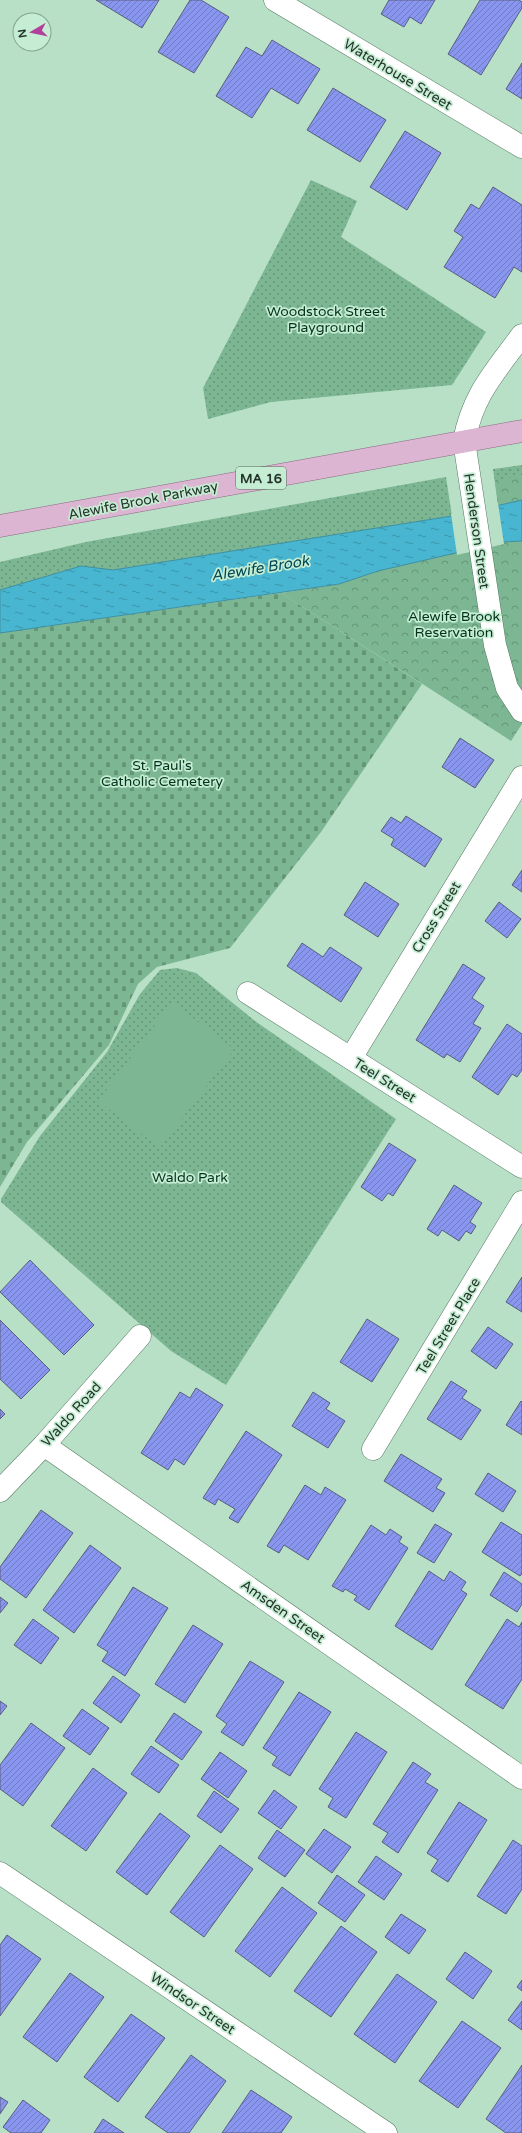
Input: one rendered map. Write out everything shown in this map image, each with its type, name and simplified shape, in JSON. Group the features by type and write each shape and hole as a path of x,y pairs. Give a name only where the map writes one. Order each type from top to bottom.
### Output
{"main road":[{"name":"Alewife Brook Parkway","path":"0,526 522,431"}],"street":[{"name":"Waterhouse Street","path":"275,0 522,147"},
{"path":"464,441 467,425 477,398 522,335"},
{"name":"Henderson Street","path":"464,441 492,633 502,676 514,700 522,711"},
{"name":"Cross Street","path":"351,1058 522,777"},
{"name":"Teel Street","path":"248,993 522,1167"},
{"name":"Teel Street Place","path":"373,1450 522,1202"},
{"name":"Waldo Road","path":"0,1491 44,1445 140,1336"},
{"name":"Amsden Street","path":"44,1445 522,1778"},
{"name":"Windsor Street","path":"0,1873 386,2133"}],"green space":[{"name":"Woodstock Street Playground","path":"311,180 357,201 341,237 486,332 452,385 271,402 208,419 203,388"},
{"path":"522,465 522,500 498,505 493,469"},
{"path":"522,476 522,500 498,505 495,480"},
{"path":"446,477 452,516 112,570 81,566 0,590 0,562 86,542"},
{"name":"Alewife Brook Reservation","path":"522,541 522,724 511,741 281,593 339,584 378,571 503,542"},
{"name":"St. Paul's Catholic Cemetery","path":"281,593 422,684 321,832 230,948 157,967 138,984 109,1045 27,1142 0,1187 0,633"},
{"name":"Waldo Park","path":"177,968 196,973 255,1021 396,1119 226,1385 171,1351 1,1202 1,1199 40,1136 107,1052 140,994 160,970"},
{"path":"172,1002 234,1049 160,1148 98,1101"}],"water":[{"name":"Alewife Brook","path":"522,500 522,541 503,542 378,571 339,584 0,633 0,590 81,566 113,570 452,516"}],"pier":[{"path":"498,503 504,544 457,555 451,514"}],"building":[{"path":"96,0 159,0 142,28"},
{"path":"190,0 201,0 229,17 194,73 158,52"},
{"path":"389,0 435,0 421,24 410,17 404,27 381,14"},
{"path":"480,0 519,0 522,2 522,8 481,75 448,54"},
{"path":"272,40 320,69 298,104 271,88 252,118 216,96 246,47 262,56"},
{"path":"522,63 522,99 506,89"},
{"path":"333,88 386,120 360,162 307,130"},
{"path":"405,131 441,153 407,210 370,187"},
{"path":"493,187 522,205 522,272 514,267 495,298 444,267 463,237 454,231 471,204 479,209"},
{"path":"460,738 494,760 475,788 442,767"},
{"path":"406,816 442,839 425,867 391,845 394,839 381,831 391,817 401,823"},
{"path":"522,870 522,892 512,885"},
{"path":"365,882 399,904 378,937 344,915"},
{"path":"499,902 521,919 507,938 485,921"},
{"path":"302,943 323,957 330,947 362,968 341,1002 287,966"},
{"path":"463,964 485,978 472,998 484,1006 473,1024 481,1028 460,1062 447,1054 444,1058 416,1040"},
{"path":"507,1024 522,1034 522,1070 517,1077 512,1074 498,1095 472,1077"},
{"path":"389,1143 416,1160 393,1196 388,1193 382,1201 361,1187"},
{"path":"454,1185 482,1203 470,1222 476,1226 471,1234 466,1231 459,1241 442,1230 438,1236 427,1229"},
{"path":"30,1260 94,1325 64,1355 0,1292"},
{"path":"522,1277 522,1312 506,1302"},
{"path":"367,1319 399,1339 372,1382 340,1362"},
{"path":"0,1320 50,1370 21,1399 0,1379"},
{"path":"488,1327 513,1344 496,1369 471,1351"},
{"path":"451,1381 467,1391 462,1398 481,1410 461,1440 427,1419"},
{"path":"196,1388 223,1405 184,1465 175,1459 168,1470 141,1453 180,1392 190,1398"},
{"path":"313,1392 330,1403 326,1409 345,1421 328,1448 292,1426"},
{"path":"521,1401 522,1402 522,1435 506,1425"},
{"path":"0,1409 5,1414 0,1419"},
{"path":"246,1431 282,1455 238,1523 229,1518 235,1509 218,1499 215,1505 203,1498"},
{"path":"401,1454 442,1479 436,1488 445,1493 433,1512 384,1481"},
{"path":"488,1473 516,1491 503,1512 475,1494"},
{"path":"305,1485 321,1495 325,1487 346,1500 308,1560 284,1545 279,1553 267,1546"},
{"path":"41,1510 73,1533 26,1598 0,1579 0,1567"},
{"path":"501,1522 522,1535 522,1574 520,1576 482,1552"},
{"path":"435,1524 452,1534 434,1563 417,1553"},
{"path":"371,1525 386,1535 390,1529 402,1537 399,1542 408,1548 369,1610 354,1600 357,1596 345,1589 343,1592 332,1586"},
{"path":"90,1545 121,1568 74,1633 43,1610"},
{"path":"429,1571 444,1581 450,1571 466,1582 461,1590 467,1594 432,1650 395,1626"},
{"path":"504,1572 522,1584 522,1604 517,1612 490,1595"},
{"path":"133,1587 168,1608 125,1676 102,1661 108,1652 97,1645"},
{"path":"0,1597 8,1603 0,1613"},
{"path":"33,1619 59,1638 41,1664 14,1645"},
{"path":"507,1619 519,1627 522,1622 522,1679 503,1709 465,1685"},
{"path":"193,1625 223,1644 185,1703 155,1684"},
{"path":"250,1661 284,1682 243,1746 221,1732 227,1724 216,1716"},
{"path":"113,1676 140,1695 121,1723 93,1703"},
{"path":"299,1692 331,1712 290,1776 272,1765 277,1757 263,1748"},
{"path":"0,1701 7,1706 0,1715"},
{"path":"82,1709 109,1728 90,1755 63,1736"},
{"path":"174,1713 202,1732 182,1760 155,1741"},
{"path":"31,1723 65,1748 23,1806 0,1789 0,1765"},
{"path":"356,1732 387,1752 346,1818 328,1807 333,1798 319,1789"},
{"path":"151,1746 179,1765 159,1793 131,1774"},
{"path":"220,1752 247,1771 228,1798 201,1779"},
{"path":"413,1762 431,1774 425,1782 438,1790 398,1853 382,1842 388,1833 373,1824"},
{"path":"93,1768 127,1793 86,1851 51,1826"},
{"path":"274,1790 297,1807 281,1829 258,1813"},
{"path":"214,1791 239,1809 221,1833 197,1816"},
{"path":"459,1802 487,1820 448,1882 431,1871 438,1860 427,1853"},
{"path":"160,1813 190,1836 147,1895 116,1872"},
{"path":"324,1829 351,1847 332,1873 306,1854"},
{"path":"277,1830 305,1850 285,1877 258,1858"},
{"path":"513,1840 522,1846 522,1889 506,1914 477,1896"},
{"path":"220,1845 253,1869 204,1937 170,1912"},
{"path":"376,1856 402,1874 384,1900 358,1882"},
{"path":"337,1875 365,1895 345,1922 318,1903"},
{"path":"282,1887 317,1913 270,1977 235,1951"},
{"path":"401,1914 426,1930 409,1954 385,1937"},
{"path":"341,1926 377,1952 331,2017 294,1991"},
{"path":"7,1935 41,1959 0,2016 0,1945"},
{"path":"465,1952 492,1971 473,1999 446,1979"},
{"path":"70,1973 104,1997 57,2062 23,2037"},
{"path":"397,1974 437,2002 395,2063 354,2034"},
{"path":"522,1980 522,1991 517,1987"},
{"path":"522,2001 522,2030 508,2020"},
{"path":"131,2014 165,2038 118,2102 84,2077"},
{"path":"462,2021 501,2048 458,2108 419,2081"},
{"path":"191,2055 226,2081 189,2133 168,2133 145,2117"},
{"path":"522,2065 522,2133 506,2133 486,2119"},
{"path":"251,2090 292,2117 281,2133 222,2133"},
{"path":"0,2097 8,2102 0,2114"},
{"path":"23,2100 50,2120 41,2133 11,2133 3,2127"},
{"path":"103,2119 124,2133 94,2133"}]}
